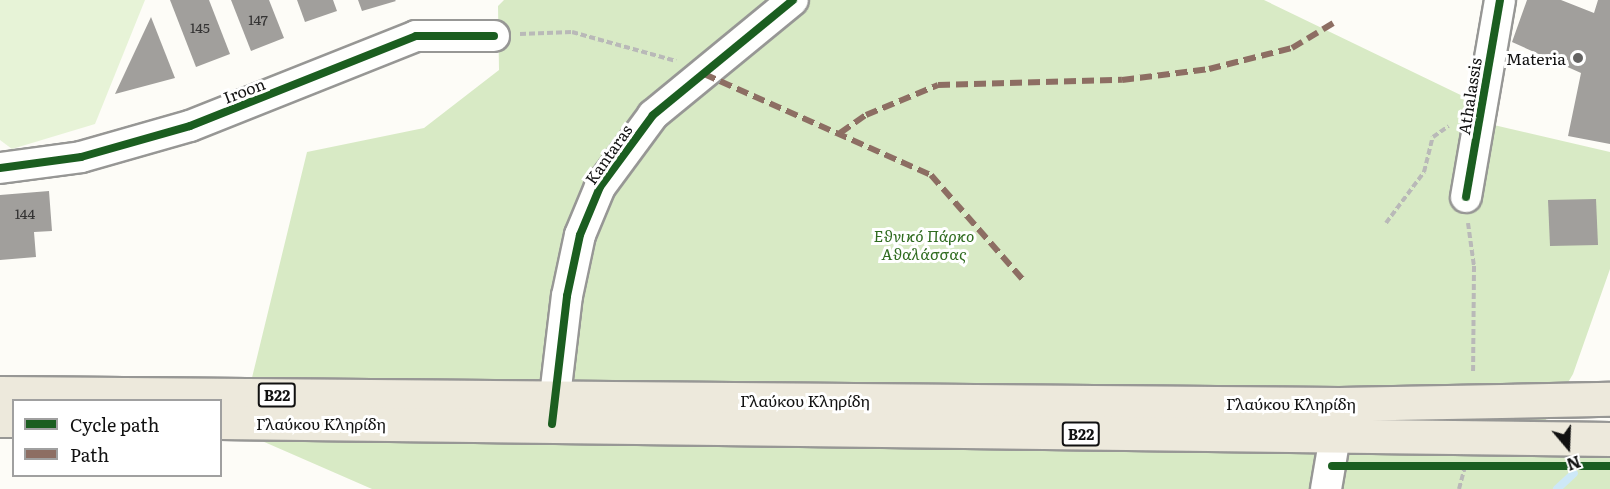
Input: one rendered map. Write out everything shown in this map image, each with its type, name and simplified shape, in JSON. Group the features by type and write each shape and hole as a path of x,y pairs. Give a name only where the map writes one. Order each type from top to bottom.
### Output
{"main road":[{"name":"Γλαύκου Κληρίδη","path":"0,393 184,399"},
{"name":"Γλαύκου Κληρίδη","path":"222,422 553,411 1339,404 1610,399"},
{"name":"Γλαύκου Κληρίδη","path":"222,400 1339,439 1610,439"}],"street":[{"name":"Kantaras","path":"553,411 567,296 586,214 632,140 704,74 793,0"},
{"name":"Athalassis","path":"1466,197 1500,0"},
{"name":"Iroon","path":"0,168 81,157 190,126 416,36 494,36"},
{"path":"1326,489 1339,439 1339,404"}],"path":[{"path":"494,36 572,32 656,51 704,74"},
{"path":"1386,223 1424,172 1433,137 1456,121 1477,127"},
{"path":"1466,197 1474,266 1472,384"},
{"path":"1459,489 1466,463"},
{"path":"1452,464 1477,463"}],"green space":[{"path":"0,0 145,0 95,124 12,149 0,140"},
{"name":"Εθνικό Πάρκο Αθαλάσσας","path":"504,0 1264,0 1471,100 1468,119 1610,152 1610,269 1573,374 1544,423 1610,453 1610,489 372,489 239,431 307,152 424,128 499,70 498,6"}],"building":[{"path":"170,0 209,0 230,54 196,67"},
{"path":"231,0 269,0 284,38 251,51"},
{"path":"297,0 333,0 337,11 305,22"},
{"path":"358,0 395,0 396,1 362,11"},
{"name":"Materia","path":"1527,0 1561,0 1594,13 1598,0 1610,0 1610,144 1568,136 1581,73 1512,42"},
{"path":"151,17 175,78 115,94"},
{"path":"49,191 52,231 34,232 36,257 0,260 0,195"},
{"path":"1596,199 1598,245 1550,246 1548,200"}],"waterway":[{"path":"1557,489 1574,473"}],"marked path":[{"path":"840,133 866,115 938,85 1122,80 1209,69 1292,48 1335,22"},
{"path":"704,74 931,175 1024,281"}],"cycle path":[{"path":"552,424 567,296 580,235 600,187 653,115 793,0"},
{"path":"1466,197 1500,0"},
{"path":"0,168 81,157 190,126 416,36 494,36"},
{"path":"1332,466 1610,466"}],"place":[{"name":"Materia","path":"1578,58"}]}
